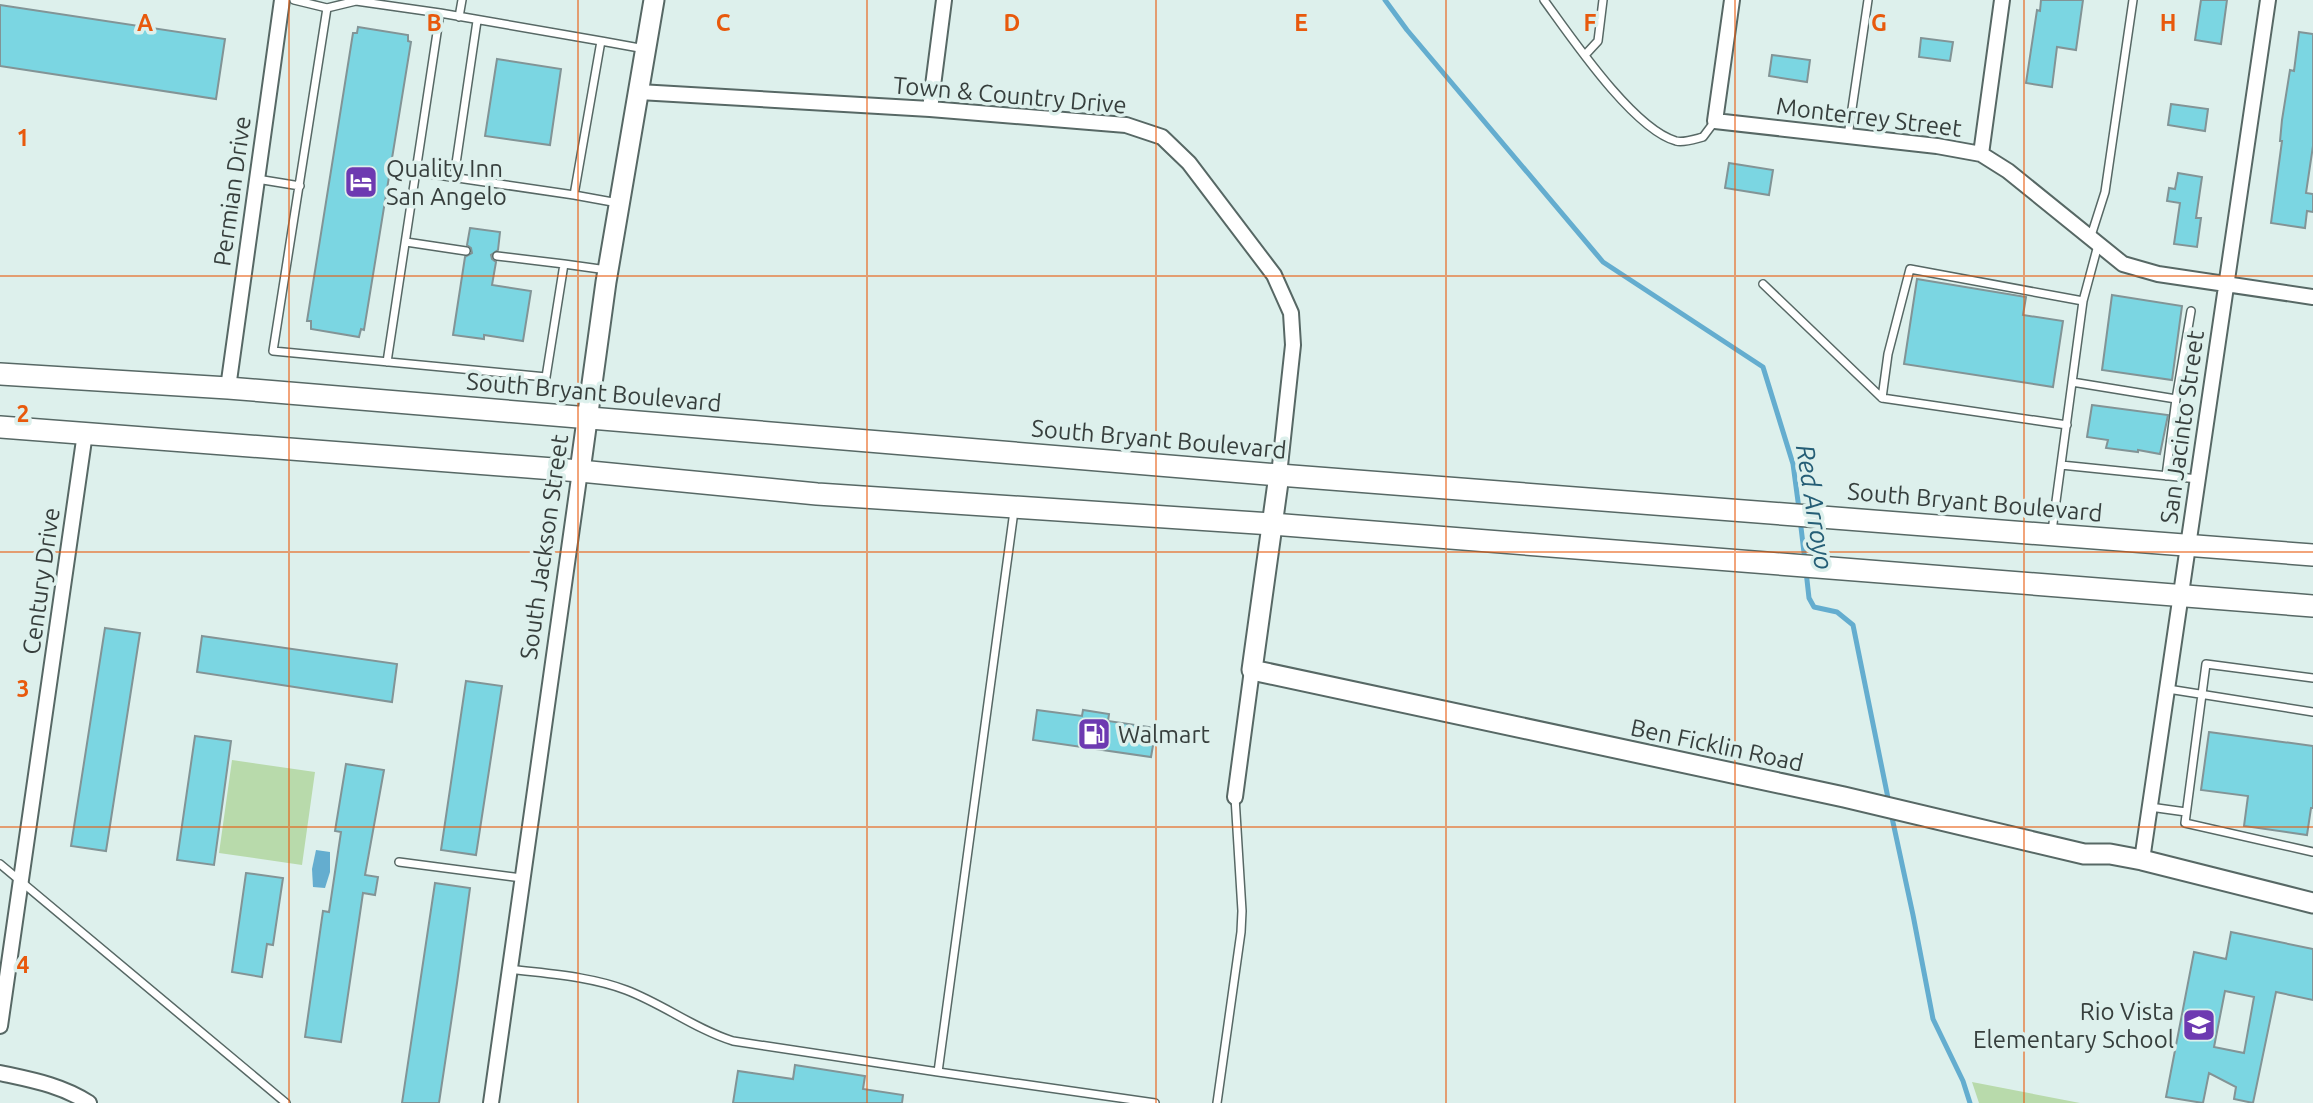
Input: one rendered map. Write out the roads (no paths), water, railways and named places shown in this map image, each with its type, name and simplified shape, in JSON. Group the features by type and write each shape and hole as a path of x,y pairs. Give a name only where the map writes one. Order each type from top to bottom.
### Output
{"main road":[{"name":"South Bryant Boulevard","path":"0,374 229,388 1279,475 2052,535 2313,551"},
{"path":"0,427 580,471 817,494 1272,524 2313,606"}],"street":[{"name":"Permian Drive","path":"229,388 282,0"},
{"name":"South Jackson Street","path":"491,1103 608,270 654,0"},
{"path":"930,109 944,0"},
{"path":"1715,121 1732,0"},
{"path":"1981,154 2002,0"},
{"name":"San Jacinto Street","path":"2142,860 2268,0"},
{"name":"Town & Country Drive","path":"639,92 930,109 1125,125 1163,137 1189,163 1274,275 1291,313 1293,345 1279,475"},
{"name":"Monterrey Street","path":"1715,121 1937,146 1981,154 2008,170 2123,264 2158,274 2313,297"},
{"name":"Century Drive","path":"0,1026 85,433"},
{"path":"1235,797 1279,475"},
{"name":"Ben Ficklin Road","path":"1252,670 1844,797 2084,854 2110,854 2142,860 2313,903"},
{"path":"0,1073 55,1085 71,1091 89,1103"}],"lane":[{"path":"294,0 327,8 356,1 646,49"},
{"path":"459,17 462,0"},
{"path":"1545,0 1622,100 1657,132 1679,142 1703,137 1715,121"},
{"path":"1585,55 1598,41 1603,0"},
{"path":"1848,136 1868,0"},
{"path":"2052,535 2083,301 2105,192 2133,0"},
{"path":"327,8 274,351 546,377 564,264"},
{"path":"387,362 440,13"},
{"path":"454,177 477,21"},
{"path":"574,195 601,41"},
{"path":"416,173 620,203"},
{"path":"257,179 300,186"},
{"path":"406,242 466,251"},
{"path":"497,256 608,270"},
{"path":"1882,398 1888,354 1910,270 2083,301"},
{"path":"1763,284 1882,398 2067,425"},
{"path":"2166,476 2191,311"},
{"path":"2072,382 2176,399"},
{"path":"2062,465 2198,479"},
{"path":"938,1072 1015,506"},
{"path":"2313,678 2206,664 2185,823 2313,852"},
{"path":"2167,689 2313,712"},
{"path":"1217,1103 1241,932 1235,797"},
{"path":"2150,807 2186,812"},
{"path":"399,862 522,878"},
{"path":"0,864 286,1103"},
{"path":"509,969 578,978 625,990 713,1035 733,1041 1155,1103"}],"water":[{"path":"316,850 330,852 330,872 325,888 313,887 312,869"}],"waterway":[{"name":"Red Arroyo","path":"1385,0 1407,30 1603,262 1763,367 1793,464 1799,509"},
{"name":"Red Arroyo","path":"1800,519 1805,561"},
{"name":"Red Arroyo","path":"1806,571 1809,598 1814,607 1837,612 1853,625 1889,803"},
{"name":"Red Arroyo","path":"1891,813 1933,1019 1963,1081 1970,1103"}],"place":[{"name":"Quality Inn San Angelo","path":"361,182"},
{"name":"Walmart","path":"1094,734"},
{"name":"Rio Vista Elementary School","path":"2199,1025"}]}
